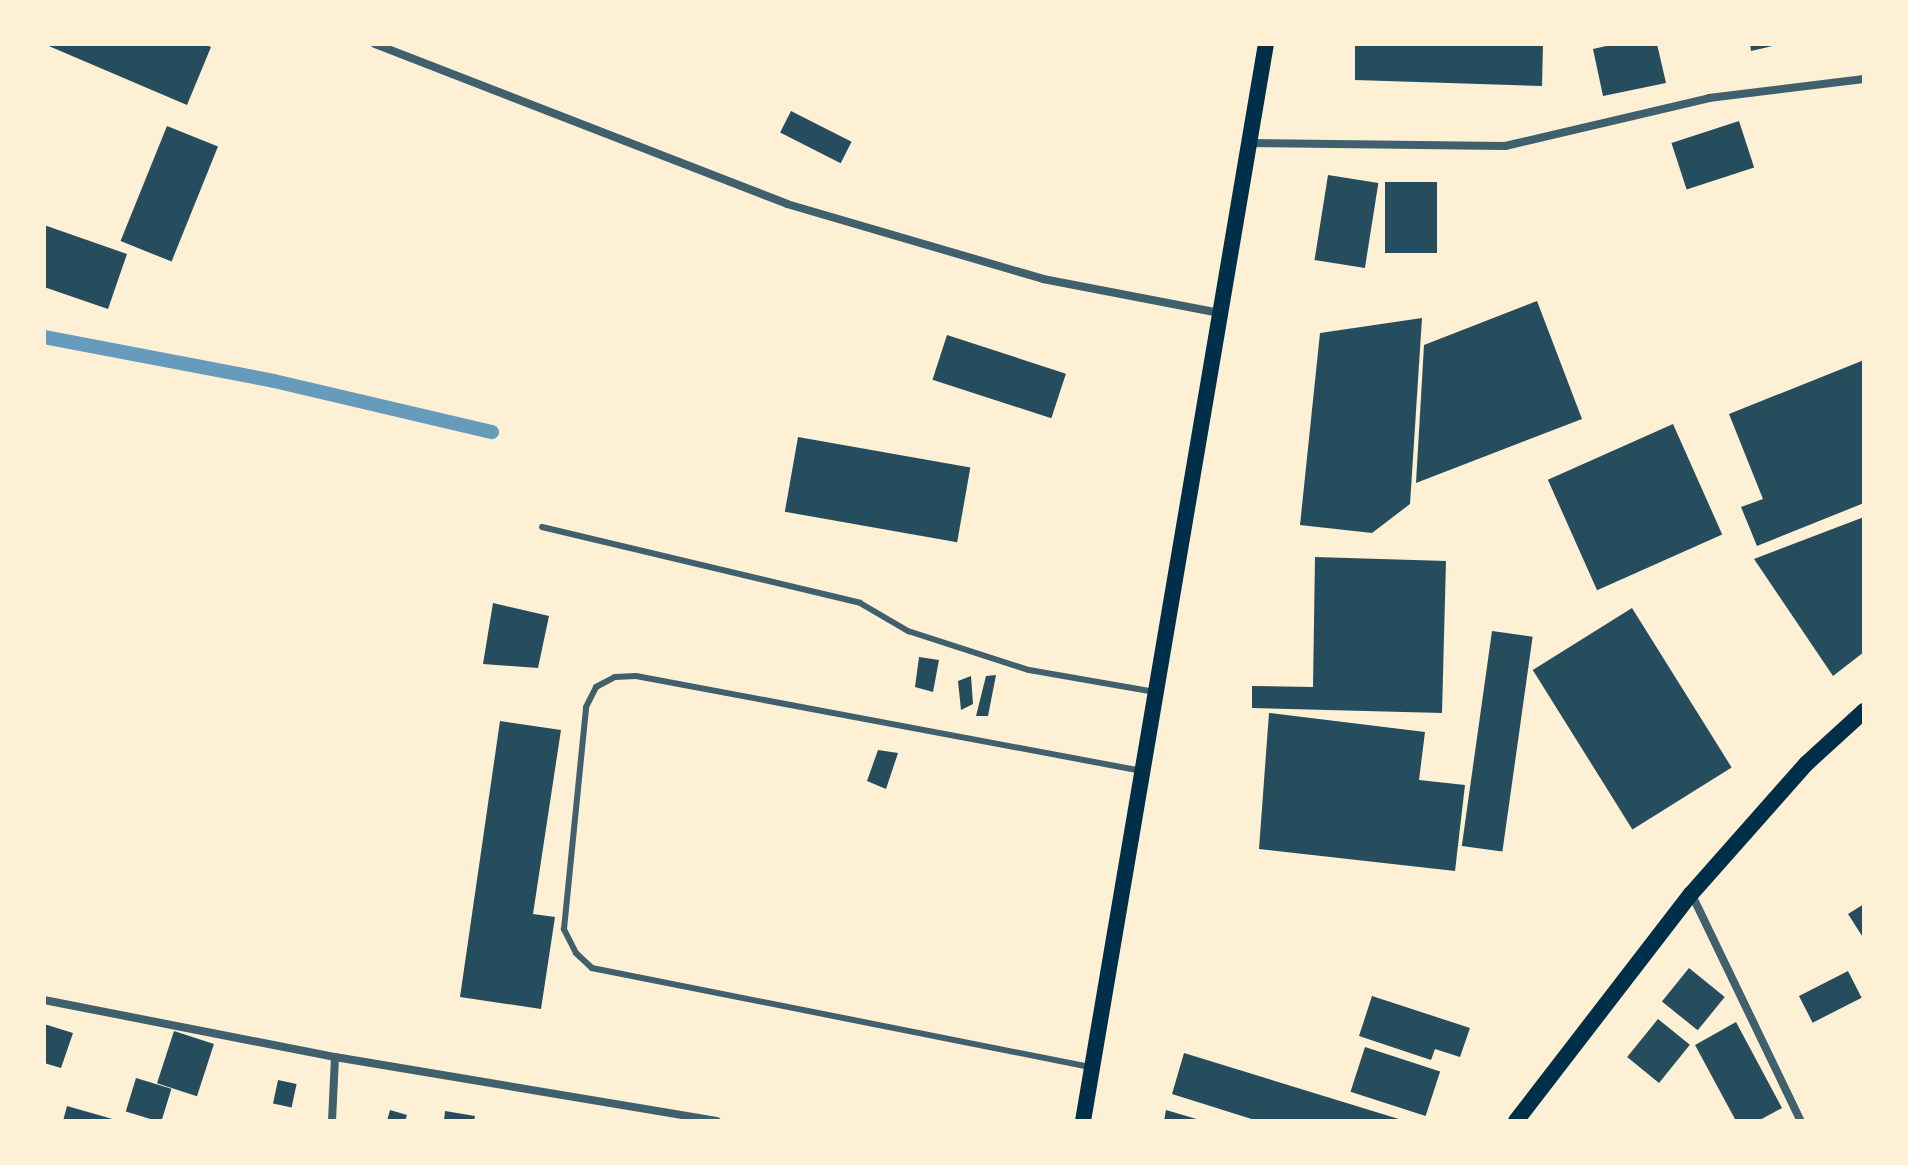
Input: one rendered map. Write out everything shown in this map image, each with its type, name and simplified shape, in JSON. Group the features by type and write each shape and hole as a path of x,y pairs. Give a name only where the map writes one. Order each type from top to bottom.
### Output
{"main road":[{"path":"1083,1121 1266,44"},
{"path":"1516,1121 1691,894 1806,764 1864,711"}],"street":[{"path":"375,44 787,204 1043,279 1220,313"},
{"path":"1250,143 1505,146 1709,98 1864,79"},
{"path":"1691,894 1801,1121"},
{"path":"44,1000 335,1057 717,1121"},
{"path":"332,1121 335,1057"}],"lane":[{"path":"542,527 860,603 908,631 1029,670 1155,692"},
{"path":"1092,1068 592,968 576,953 564,929 586,707 596,687 615,677 636,676 1142,771"}],"building":[{"path":"44,44 204,44 211,47 187,105"},
{"path":"1355,44 1543,44 1542,86 1355,80"},
{"path":"1615,44 1657,44 1666,83 1603,96 1593,49"},
{"path":"1750,44 1777,44 1777,45 1751,51"},
{"path":"791,111 852,142 841,163 780,132"},
{"path":"1739,121 1754,168 1687,190 1671,143"},
{"path":"167,126 218,147 172,262 121,241"},
{"path":"1328,175 1378,183 1365,268 1315,260"},
{"path":"1385,182 1437,182 1437,253 1385,253"},
{"path":"44,225 127,254 108,309 44,287"},
{"path":"1537,301 1582,419 1416,483 1424,345"},
{"path":"1422,318 1410,504 1372,533 1300,525 1320,333"},
{"path":"947,335 1066,374 1051,418 932,380"},
{"path":"1864,360 1864,503 1757,546 1741,507 1763,499 1729,414"},
{"path":"1673,424 1722,535 1597,590 1548,480"},
{"path":"798,437 970,467 957,542 785,512"},
{"path":"1864,517 1864,652 1833,676 1754,559"},
{"path":"1315,557 1446,561 1442,713 1252,708 1252,686 1313,687"},
{"path":"493,603 549,616 538,668 483,664"},
{"path":"1632,608 1732,767 1632,829 1533,670"},
{"path":"1492,631 1533,637 1502,852 1462,846"},
{"path":"919,657 939,660 933,692 915,687"},
{"path":"996,675 988,716 976,716 986,676"},
{"path":"971,676 973,704 961,710 958,681"},
{"path":"1269,713 1425,732 1419,780 1465,785 1455,871 1259,849"},
{"path":"500,721 561,730 533,914 555,917 541,1009 460,997"},
{"path":"878,750 898,753 886,789 867,781"},
{"path":"1864,904 1864,939 1848,914"},
{"path":"1689,968 1725,997 1698,1030 1662,1001"},
{"path":"1848,971 1862,998 1813,1023 1799,996"},
{"path":"1372,996 1470,1028 1460,1057 1435,1049 1431,1060 1359,1036"},
{"path":"1658,1019 1690,1045 1659,1083 1627,1057"},
{"path":"1736,1022 1782,1108 1758,1121 1736,1121 1695,1045"},
{"path":"44,1024 73,1033 61,1068 44,1063"},
{"path":"174,1031 214,1044 197,1096 157,1083"},
{"path":"1365,1047 1440,1071 1426,1116 1350,1092"},
{"path":"1184,1053 1402,1121 1258,1121 1172,1094"},
{"path":"136,1078 171,1089 162,1121 126,1111"},
{"path":"278,1080 297,1084 292,1107 273,1103"},
{"path":"67,1106 116,1120 116,1121 63,1121"},
{"path":"390,1110 407,1115 405,1121 387,1121"},
{"path":"1166,1110 1200,1120 1200,1121 1164,1121"},
{"path":"445,1111 475,1116 474,1121 444,1121"}],"waterway":[{"path":"44,337 274,381 492,432"}]}
